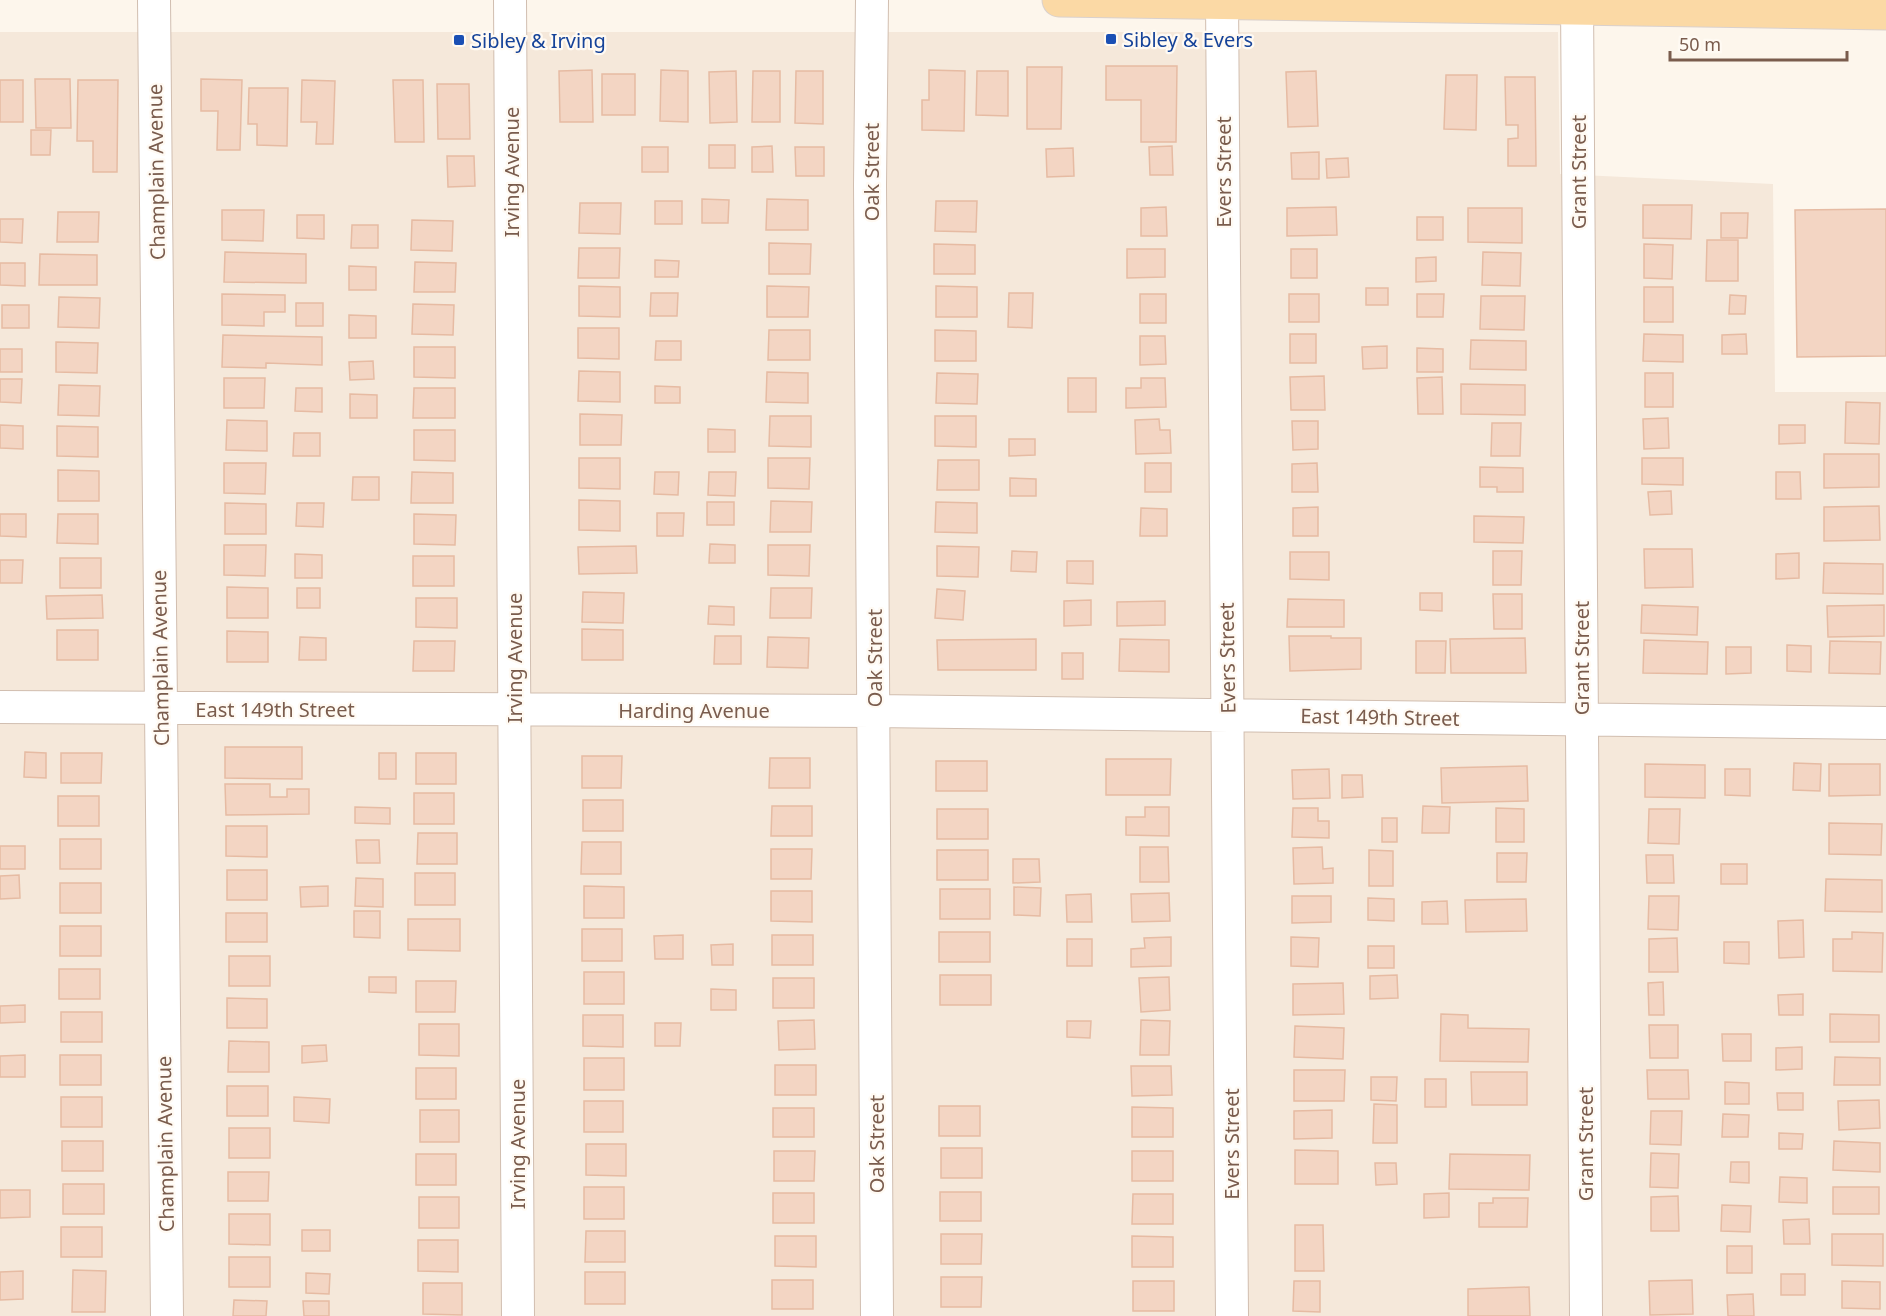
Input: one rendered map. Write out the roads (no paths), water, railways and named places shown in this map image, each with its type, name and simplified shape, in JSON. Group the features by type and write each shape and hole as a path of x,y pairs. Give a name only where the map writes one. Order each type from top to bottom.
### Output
{"main road":[{"path":"1059,0 1577,4 1886,13"}],"street":[{"name":"Champlain Avenue","path":"154,0 167,1316"},
{"name":"Irving Avenue","path":"510,0 518,1316"},
{"name":"Oak Street","path":"872,0 870,185 877,1316"},
{"name":"Evers Street","path":"1222,1 1232,1316"},
{"name":"Grant Street","path":"1577,4 1586,1316"},
{"name":"East 149th Street","path":"0,707 514,710"},
{"name":"Harding Avenue","path":"514,710 874,711"},
{"name":"East 149th Street","path":"874,711 1886,723"}],"place":[{"name":"Sibley & Evers","path":"1111,39"},
{"name":"Sibley & Irving","path":"459,40"}]}
